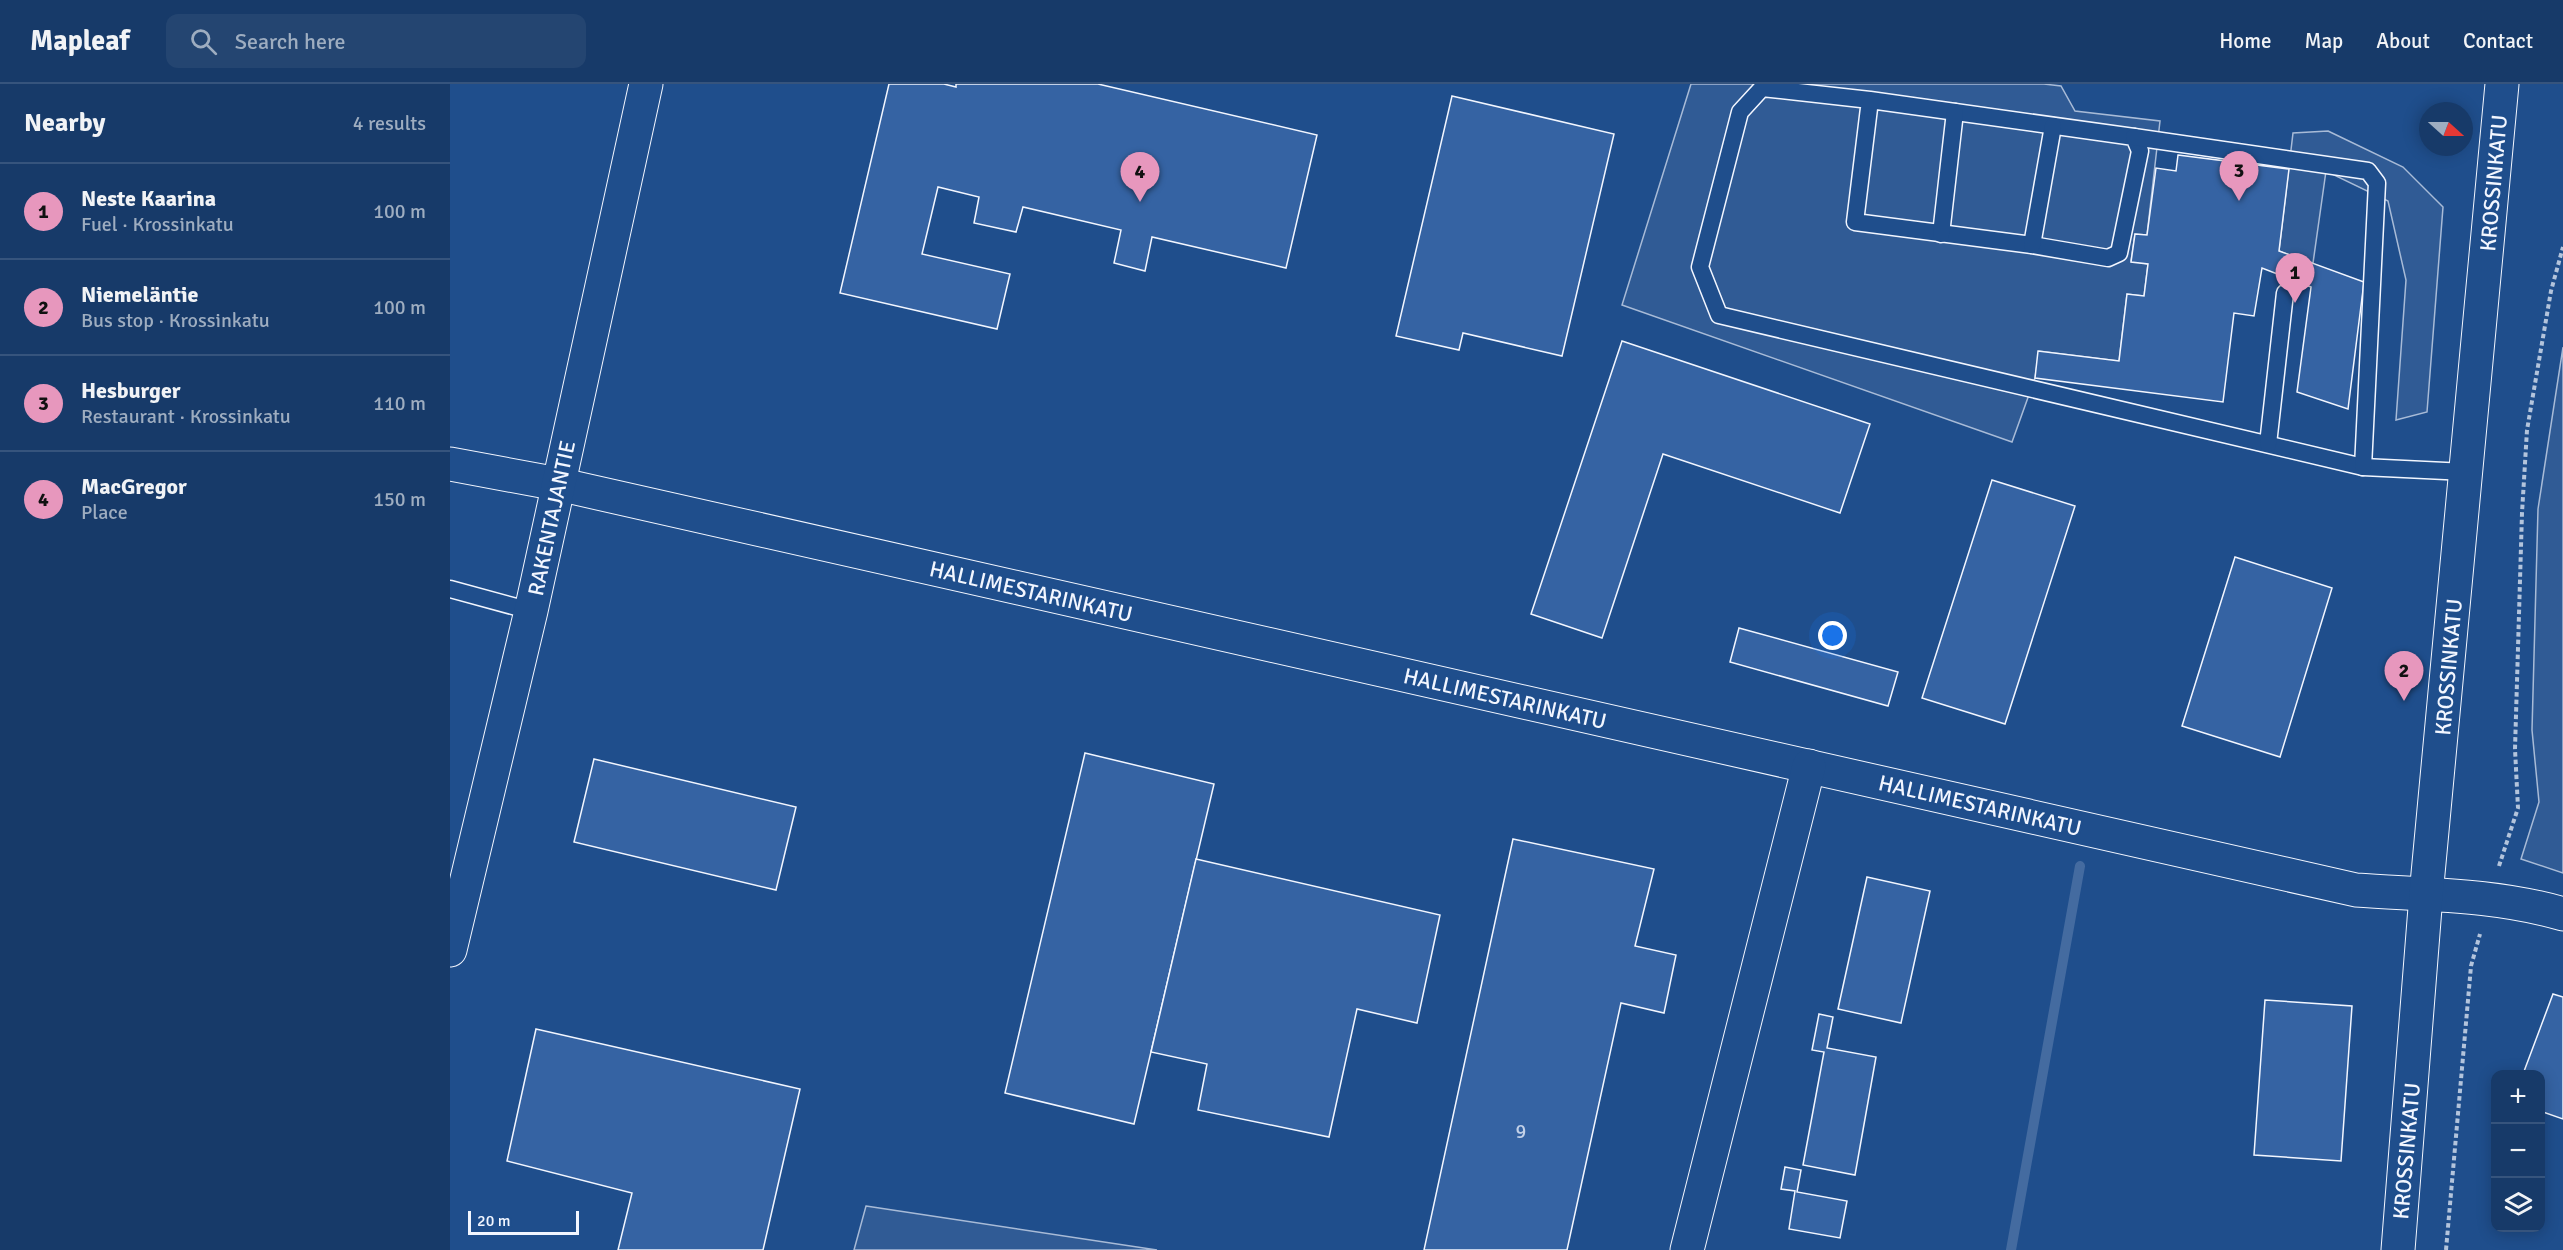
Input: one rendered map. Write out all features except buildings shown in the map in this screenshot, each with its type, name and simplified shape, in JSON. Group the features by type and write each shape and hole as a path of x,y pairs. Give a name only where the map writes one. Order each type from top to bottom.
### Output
{"street":[{"name":"RAKENTAJANTIE","path":"450,950 531,611 646,84"},
{"name":"KROSSINKATU","path":"2398,1250 2426,895 2502,84"},
{"name":"HALLIMESTARINKATU","path":"450,464 558,484 2356,890 2489,898 2526,903 2563,914"},
{"path":"1687,1250 1809,766"}],"lane":[{"path":"2363,467 2377,183 2368,171 1870,100 1762,88 1740,112 1700,267 1719,315 2363,467 2466,472"},
{"path":"1870,100 1855,222 2032,245 2108,258 2119,253 2140,151 2134,137"},
{"path":"1941,234 1955,112"},
{"path":"2032,245 2054,126"},
{"path":"2268,444 2285,293"},
{"path":"450,589 531,611"}],"path":[{"path":"2446,1250 2472,966 2489,898 2518,808 2515,749 2522,513 2527,430 2551,291 2563,247"}],"shaded area":[{"path":"1691,84 2044,84 2061,86 2075,111 2160,121 2147,235 2135,234 2131,261 2148,264 2144,296 2127,294 2119,361 2039,351 2035,378 2012,442 1622,305"},
{"path":"2328,131 2403,167 2443,207 2427,412 2396,420 2406,280 2388,201 2326,171 2313,263 2279,251 2293,133"},
{"path":"2563,347 2563,873 2521,859 2539,802 2532,730 2538,509"},
{"path":"866,1206 1157,1250 854,1250"}],"waterway":[{"path":"2011,1250 2080,866"}],"place":[{"name":"Hesburger","path":"2239,201"},
{"name":"MacGregor","path":"1140,202"},
{"name":"Neste Kaarina","path":"2295,303"},
{"name":"Niemeläntie","path":"2404,701"}]}
